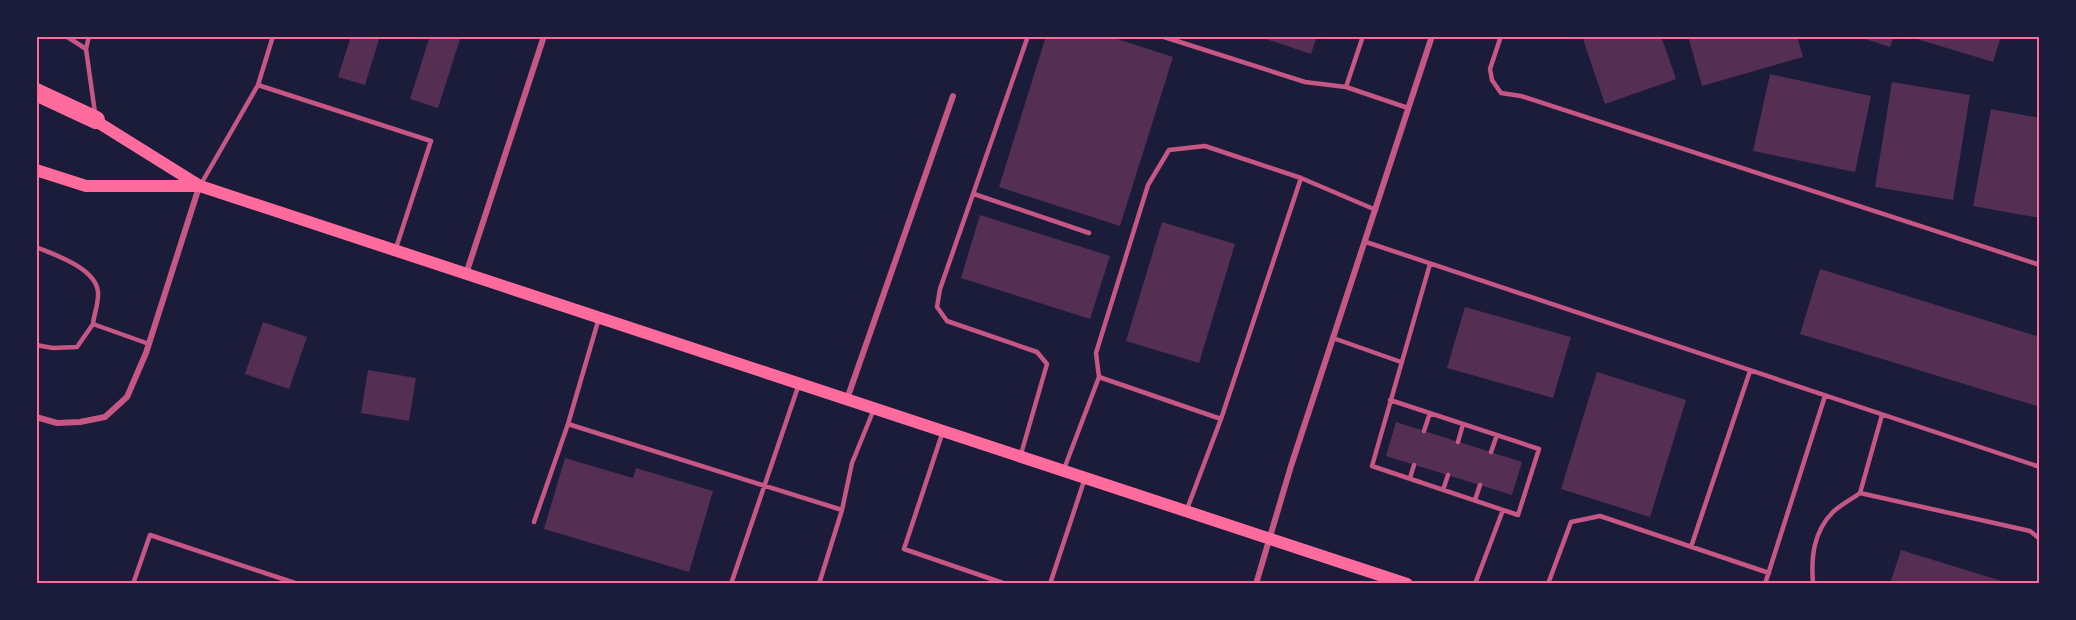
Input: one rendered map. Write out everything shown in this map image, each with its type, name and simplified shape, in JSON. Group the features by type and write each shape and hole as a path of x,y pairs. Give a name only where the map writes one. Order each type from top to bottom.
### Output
{"highway":[{"path":"36,92 96,120"}],"main road":[{"path":"36,100 96,120 200,186 1406,584"},
{"path":"36,170 86,186 200,186"}],"street":[{"path":"466,274 544,36"},
{"path":"1256,584 1291,466 1432,36"},
{"path":"847,400 952,96"},
{"path":"36,417 57,423 80,422 105,417 127,397 149,344 200,186"}],"lane":[{"path":"66,36 86,49"},
{"path":"90,36 86,49 96,120"},
{"path":"200,186 258,85 273,36"},
{"path":"1020,457 1047,364 1037,352 947,321 937,307 939,289 1028,36"},
{"path":"1161,36 1305,82 1346,87 1408,108"},
{"path":"1346,87 1363,36"},
{"path":"1501,36 1490,69 1492,80 1501,93 1532,100 2040,265"},
{"path":"258,85 431,141 396,251"},
{"path":"1064,471 1099,377 1096,353 1148,185 1168,150 1205,146 1301,178 1376,210"},
{"path":"1186,511 1221,418 1301,178"},
{"path":"974,194 1089,233"},
{"path":"1366,242 2040,467"},
{"path":"36,247 73,262 95,282 98,293 93,324 77,347 52,348 36,345"},
{"path":"1390,400 1539,449 1518,515 1372,466 1390,400 1430,264"},
{"path":"534,522 568,424 599,318"},
{"path":"93,324 149,344"},
{"path":"1333,338 1401,362"},
{"path":"1691,547 1750,371"},
{"path":"1099,377 1221,418"},
{"path":"731,584 799,384"},
{"path":"1765,584 1824,396"},
{"path":"819,584 842,510 852,463 874,409"},
{"path":"1424,431 1430,413"},
{"path":"1813,584 1812,566 1816,536 1832,512 1860,493 1882,415"},
{"path":"568,424 842,510"},
{"path":"1458,442 1463,424"},
{"path":"943,431 904,549 1006,584"},
{"path":"1491,452 1497,435"},
{"path":"1410,478 1414,465"},
{"path":"1443,490 1448,475"},
{"path":"1050,584 1085,478"},
{"path":"1475,500 1479,485"},
{"path":"1860,493 2030,531 2040,538"},
{"path":"1475,584 1503,510"},
{"path":"1548,584 1570,522 1600,516 1769,573"},
{"path":"134,584 150,535 298,584"}],"building":[{"path":"351,36 380,36 365,85 338,77"},
{"path":"430,36 461,36 438,108 410,99"},
{"path":"1046,36 1108,36 1173,57 1120,226 999,187"},
{"path":"1257,36 1317,36 1311,54"},
{"path":"1582,36 1661,36 1676,79 1605,104"},
{"path":"1688,36 1797,36 1803,57 1702,86"},
{"path":"1856,36 1894,36 1890,47"},
{"path":"1918,36 2001,36 1993,62 1917,39"},
{"path":"1770,74 1871,96 1855,172 1753,151"},
{"path":"1892,82 1970,95 1953,200 1875,187"},
{"path":"1991,109 2040,118 2040,218 1973,206"},
{"path":"980,215 1110,256 1090,319 961,278"},
{"path":"1162,222 1235,244 1199,363 1126,341"},
{"path":"1820,269 2040,337 2040,407 1800,334"},
{"path":"1465,307 1571,337 1553,398 1447,368"},
{"path":"263,322 307,337 289,389 245,374"},
{"path":"368,370 416,378 409,421 361,413"},
{"path":"1597,372 1686,400 1650,517 1561,489"},
{"path":"1396,422 1522,462 1512,495 1386,456"},
{"path":"565,458 633,478 636,468 713,491 689,572 544,529"},
{"path":"1901,550 2008,583 2008,584 1890,584"}]}
